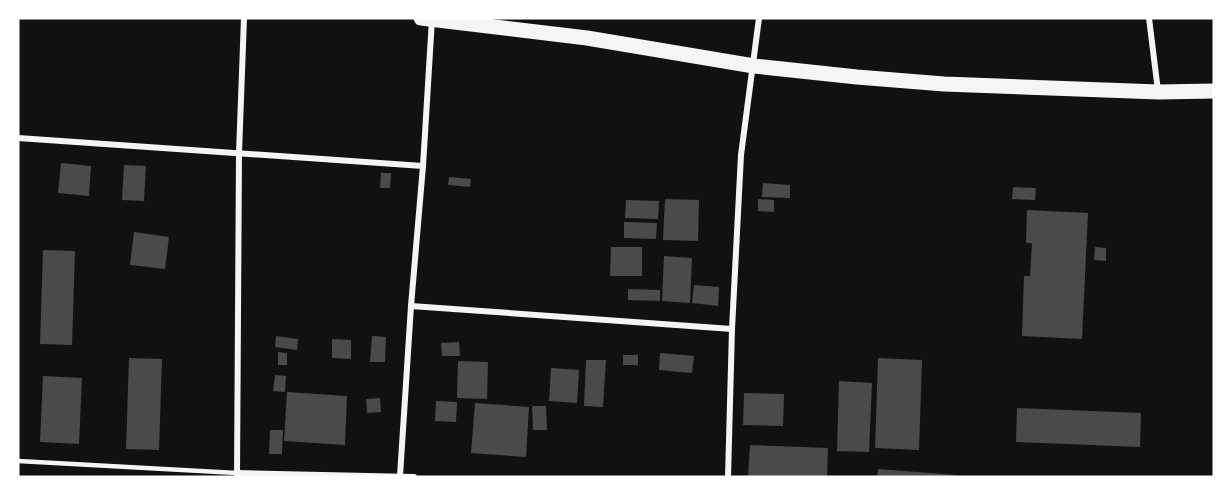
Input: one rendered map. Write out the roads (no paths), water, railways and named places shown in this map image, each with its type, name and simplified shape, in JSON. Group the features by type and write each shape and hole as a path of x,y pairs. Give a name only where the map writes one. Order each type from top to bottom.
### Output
{"main road":[{"path":"428,18 587,38 754,66 944,84 1159,92 1214,91"}],"street":[{"path":"244,18 239,153 237,475 414,477"},
{"path":"400,476 423,165 428,18"},
{"path":"728,477 732,329 741,155 759,18"},
{"path":"1149,18 1159,92"},
{"path":"18,138 423,165"},
{"path":"411,306 732,329"}],"lane":[{"path":"18,462 237,475"}]}
